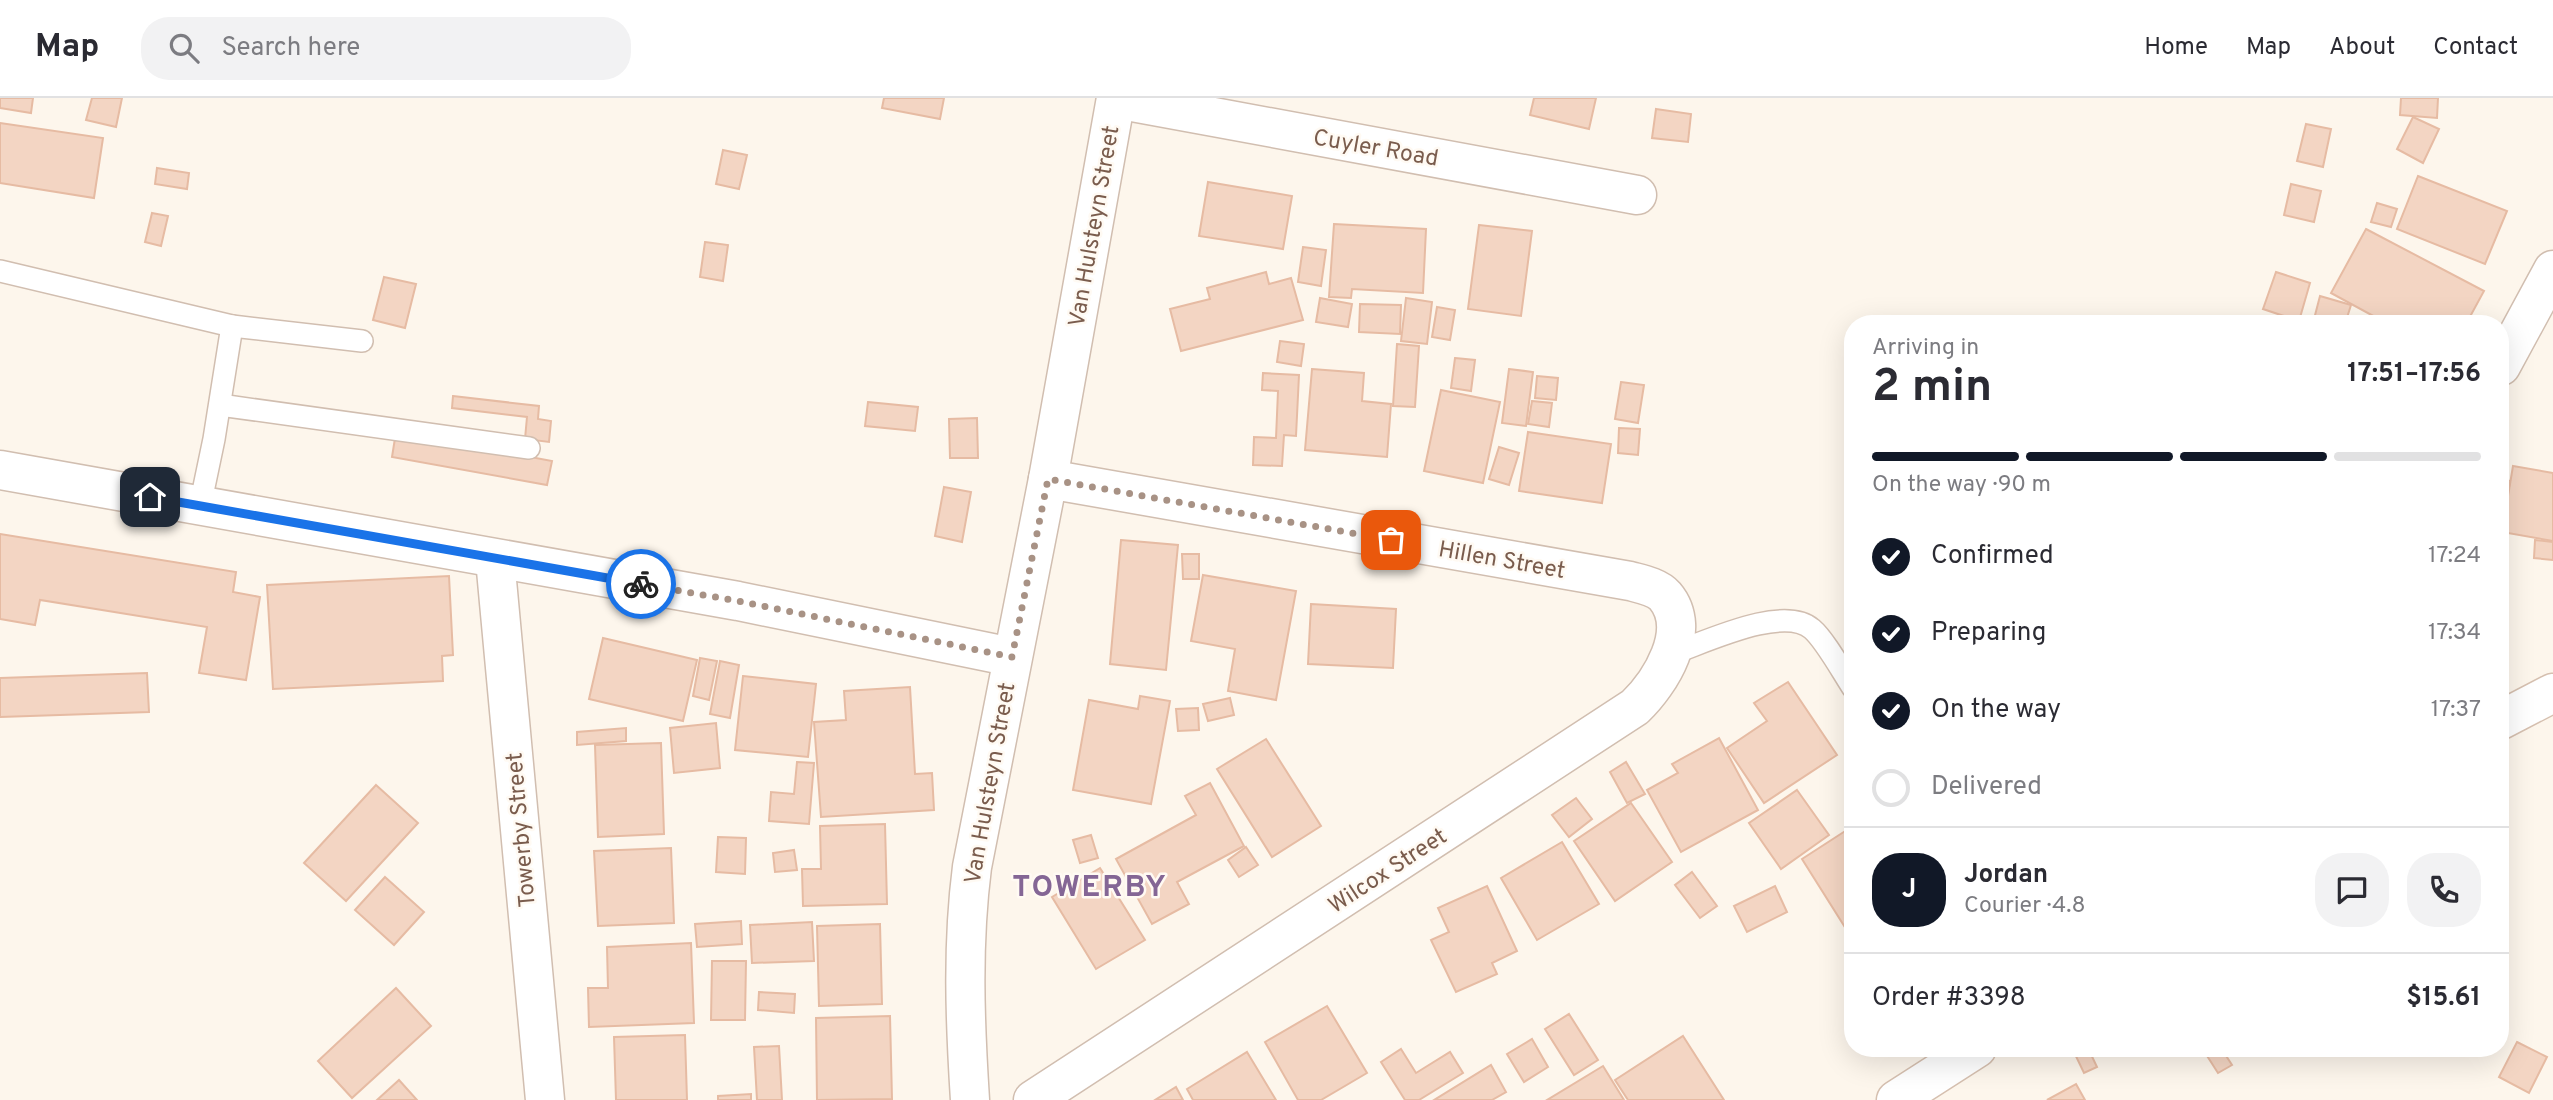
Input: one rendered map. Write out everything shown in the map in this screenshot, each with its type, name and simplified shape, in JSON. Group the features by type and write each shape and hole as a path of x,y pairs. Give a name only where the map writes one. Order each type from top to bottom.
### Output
{"street":[{"name":"Cuyler Road","path":"1116,98 1637,195"},
{"name":"Van Hulsteyn Street","path":"970,1100 965,1023 966,917 972,867 1048,479 1116,98"},
{"path":"2509,351 2553,270"},
{"path":"0,470 738,601 1012,657"},
{"name":"Hillen Street","path":"1048,479 1630,581 1649,586 1665,596"},
{"name":"Towerby Street","path":"495,559 545,1100"},
{"name":"Wilcox Street","path":"1033,1100 1635,707 1652,691 1671,654 1676,633 1665,596"},
{"path":"2509,716 2553,693"},
{"path":"1896,1100 1963,1057"}],"lane":[{"path":"0,271 232,326 362,341"},
{"path":"200,506 232,326"},
{"path":"220,405 529,448"},
{"path":"1671,654 1756,625 1794,620 1812,629 1844,675"}],"building":[{"path":"0,98 33,98 31,113 0,108"},
{"path":"92,98 122,98 116,127 86,120"},
{"path":"884,98 944,98 940,119 882,108"},
{"path":"1534,98 1596,98 1589,129 1530,115"},
{"path":"2401,98 2438,98 2437,118 2400,115"},
{"path":"1656,109 1691,114 1688,142 1652,138"},
{"path":"2413,117 2439,129 2423,163 2397,149"},
{"path":"0,123 103,138 94,198 0,183"},
{"path":"2306,124 2331,129 2323,167 2297,161"},
{"path":"723,150 747,155 739,189 716,184"},
{"path":"157,168 189,173 187,189 155,184"},
{"path":"2418,176 2507,211 2485,264 2397,229"},
{"path":"1208,182 1292,196 1283,249 1199,236"},
{"path":"2291,184 2321,191 2314,222 2284,215"},
{"path":"2377,203 2397,209 2391,227 2371,222"},
{"path":"152,213 168,216 161,246 145,242"},
{"path":"1334,224 1426,229 1423,293 1352,289 1351,298 1329,297"},
{"path":"1479,225 1532,231 1521,316 1468,309"},
{"path":"2366,229 2484,291 2471,315 2371,315 2331,293"},
{"path":"705,242 728,245 723,281 700,277"},
{"path":"1303,247 1326,250 1321,286 1298,282"},
{"path":"1266,272 1269,284 1291,278 1303,320 1181,351 1170,309 1210,299 1207,288"},
{"path":"2276,272 2310,283 2301,315 2281,315 2263,309"},
{"path":"384,277 416,284 405,328 373,320"},
{"path":"2320,296 2351,305 2348,315 2315,315"},
{"path":"1320,298 1352,304 1348,327 1316,322"},
{"path":"1406,298 1432,302 1427,344 1401,341"},
{"path":"1360,304 1401,305 1400,334 1359,332"},
{"path":"1437,307 1455,310 1450,340 1432,337"},
{"path":"1280,341 1304,344 1301,366 1277,362"},
{"path":"1397,344 1419,346 1415,407 1393,406"},
{"path":"1455,358 1475,360 1471,391 1451,388"},
{"path":"1312,369 1364,373 1362,401 1391,404 1387,457 1305,450"},
{"path":"1509,369 1533,372 1526,426 1502,423"},
{"path":"1263,373 1299,375 1296,436 1284,435 1282,466 1253,465 1254,437 1276,438 1278,391 1262,390"},
{"path":"1537,376 1558,378 1556,400 1535,398"},
{"path":"1621,382 1644,385 1638,423 1615,419"},
{"path":"1441,390 1500,402 1483,483 1424,471"},
{"path":"453,396 539,406 538,419 551,421 549,442 525,439 527,417 452,408"},
{"path":"1532,401 1552,403 1549,427 1528,424"},
{"path":"868,402 918,407 915,431 865,426"},
{"path":"977,418 978,458 950,458 949,419"},
{"path":"1619,428 1640,429 1638,455 1618,453"},
{"path":"396,432 552,461 547,485 392,457"},
{"path":"1528,432 1611,444 1602,503 1519,491"},
{"path":"1499,447 1519,453 1509,485 1489,479"},
{"path":"2513,466 2553,473 2553,541 2509,533 2509,490"},
{"path":"944,487 971,492 962,542 935,536"},
{"path":"0,534 236,572 233,592 260,597 246,680 199,673 207,627 40,600 35,625 0,619"},
{"path":"1121,540 1178,545 1166,670 1110,664"},
{"path":"2535,540 2553,542 2553,560 2534,558"},
{"path":"1182,554 1199,554 1199,579 1183,579"},
{"path":"1203,575 1296,591 1276,700 1228,691 1235,649 1191,641"},
{"path":"449,576 453,655 442,656 443,681 273,689 267,585"},
{"path":"1311,604 1396,609 1393,668 1308,664"},
{"path":"603,638 697,660 683,721 589,699"},
{"path":"700,658 717,661 709,700 693,696"},
{"path":"720,661 739,665 730,718 710,714"},
{"path":"147,673 149,712 0,717 0,678"},
{"path":"743,676 816,684 808,757 735,750"},
{"path":"1788,682 1837,755 1764,803 1727,748 1767,721 1754,703"},
{"path":"910,687 915,774 932,773 934,810 821,817 814,722 846,720 844,691"},
{"path":"1140,696 1170,701 1151,804 1073,790 1089,700 1138,709"},
{"path":"1230,698 1234,715 1208,721 1203,704"},
{"path":"1198,708 1199,730 1178,731 1176,709"},
{"path":"716,723 720,768 674,773 670,728"},
{"path":"626,728 626,741 577,745 577,732"},
{"path":"1719,738 1758,810 1681,852 1647,790 1678,773 1672,764"},
{"path":"1266,739 1321,826 1272,857 1217,769"},
{"path":"661,743 664,834 598,837 595,745"},
{"path":"797,762 814,763 809,824 769,821 771,792 794,794"},
{"path":"1626,762 1645,794 1627,803 1610,772"},
{"path":"1210,783 1244,846 1177,882 1189,904 1152,924 1116,859 1196,815 1185,796"},
{"path":"376,785 418,823 346,901 304,863"},
{"path":"1797,790 1829,835 1781,869 1749,823"},
{"path":"1576,798 1592,819 1569,837 1552,815"},
{"path":"1631,803 1672,862 1615,901 1574,841"},
{"path":"885,824 887,904 803,906 802,869 821,869 820,826"},
{"path":"1844,832 1844,926 1802,859"},
{"path":"1091,835 1098,858 1080,863 1073,840"},
{"path":"718,837 746,838 745,874 716,872"},
{"path":"1562,842 1599,904 1537,940 1501,878"},
{"path":"1246,847 1258,865 1239,877 1228,860"},
{"path":"671,848 674,923 598,926 594,851"},
{"path":"794,850 797,870 775,872 773,853"},
{"path":"1100,868 1145,940 1096,969 1052,897"},
{"path":"1692,872 1717,906 1700,918 1675,885"},
{"path":"385,877 424,912 394,945 355,910"},
{"path":"1487,886 1517,951 1492,963 1497,974 1456,992 1431,940 1449,932 1438,908"},
{"path":"1775,886 1787,912 1747,932 1734,906"},
{"path":"741,921 742,944 697,947 695,924"},
{"path":"812,922 814,961 752,963 750,925"},
{"path":"880,924 882,1004 819,1006 817,926"},
{"path":"691,943 694,1023 589,1027 588,988 608,988 607,947"},
{"path":"712,961 746,961 745,1020 711,1020"},
{"path":"396,988 431,1026 352,1098 318,1061"},
{"path":"759,992 795,994 794,1013 758,1010"},
{"path":"1327,1006 1367,1073 1321,1100 1298,1100 1265,1042"},
{"path":"1569,1014 1598,1060 1574,1075 1545,1029"},
{"path":"890,1016 892,1099 817,1100 816,1018"},
{"path":"685,1035 687,1100 616,1100 614,1037"},
{"path":"1683,1036 1724,1100 1628,1100 1615,1080"},
{"path":"1532,1039 1548,1067 1524,1082 1507,1054"},
{"path":"2517,1042 2547,1057 2529,1093 2499,1077"},
{"path":"779,1046 782,1100 757,1100 754,1047"},
{"path":"1401,1049 1416,1073 1450,1052 1463,1073 1419,1100 1405,1100 1381,1062"},
{"path":"1247,1052 1276,1100 1193,1100 1187,1089"},
{"path":"2076,1057 2092,1057 2097,1067 2084,1073"},
{"path":"2208,1057 2227,1057 2232,1065 2218,1073"},
{"path":"1491,1065 1506,1092 1492,1100 1434,1100"},
{"path":"1603,1066 1624,1100 1547,1100"},
{"path":"399,1080 417,1100 377,1100"},
{"path":"2076,1084 2085,1100 2047,1100"},
{"path":"1176,1087 1183,1100 1155,1100"},
{"path":"751,1094 751,1100 718,1100 718,1096"}],"way so far":[{"path":"641,584 1012,657 1048,479 1391,540"}],"district":[{"name":"TOWERBY","path":"1090,886"}],"route":[{"path":"150,497 641,584"}]}
